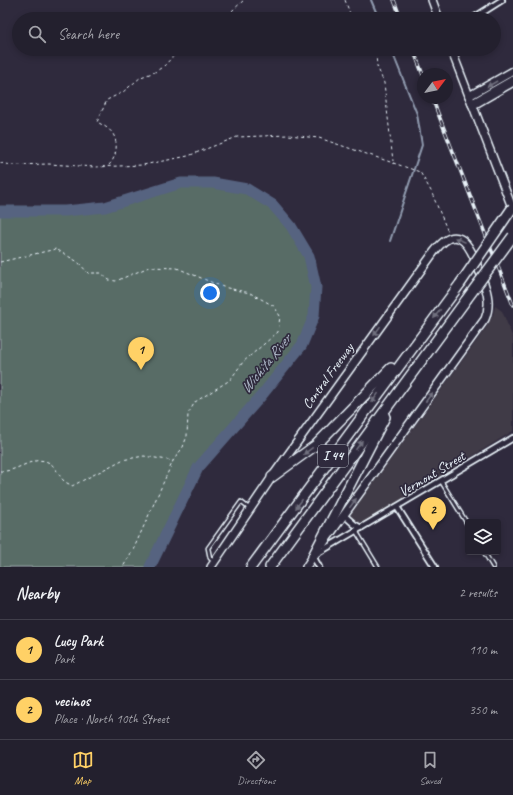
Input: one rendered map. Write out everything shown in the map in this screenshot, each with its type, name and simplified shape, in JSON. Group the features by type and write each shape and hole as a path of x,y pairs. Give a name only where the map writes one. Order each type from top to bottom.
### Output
{"highway":[{"path":"471,100 513,81"},
{"name":"I 44","path":"251,567 414,344 460,284 513,209"},
{"name":"I 44","path":"270,567 513,236"},
{"path":"272,477 316,445 329,433 414,344"},
{"path":"313,556 399,390"}],"main road":[{"path":"432,0 436,12"},
{"path":"454,56 513,209"},
{"path":"471,100 513,71"},
{"path":"306,567 486,319 489,298 471,248 462,239 450,237"},
{"name":"Central Freeway","path":"213,564 272,477 434,252 444,240 450,237"}],"street":[{"path":"483,12 502,0"},
{"name":"Vermont Street","path":"313,556 513,438"},
{"path":"397,507 436,567"},
{"path":"344,515 361,528"},
{"path":"313,556 319,567"}],"lane":[{"path":"441,481 465,521"},
{"path":"213,564 208,548 242,502 250,510"},
{"path":"356,531 378,567"},
{"path":"486,555 493,567"}],"path":[{"path":"231,12 244,0"},
{"path":"345,0 349,12"},
{"path":"108,165 113,161 116,143 113,134 97,122 108,100 123,92 140,77 155,72 164,66 173,56"},
{"path":"376,56 384,83 393,161"},
{"path":"0,163 12,166 49,164 95,167 108,165 124,167 143,165 188,156 237,137 288,135 319,138 393,161 420,172 431,191 450,237"},
{"path":"0,262 56,250 78,262 88,273 100,273 109,280 116,281 148,267 177,268 223,287 250,293 274,306 280,316 278,332 243,362 230,380 195,402 188,414 187,436 183,447 173,461 134,548 123,567"},
{"path":"0,471 7,472 29,463 44,461 55,467 64,481 72,486 122,460 144,456 173,461"}],"shaded area":[{"path":"495,306 502,311 513,338 513,431 362,524 358,524 353,520 351,514 486,328 493,315"}],"green space":[{"path":"181,183 213,183 247,189 273,205 291,226 309,256 316,287 314,316 302,345 262,395 198,468 150,567 0,567 0,211 65,211 105,207"}],"waterway":[{"path":"371,0 376,12"},
{"path":"390,241 422,145 417,114 394,56"},
{"name":"Wichita River","path":"0,211 65,211 105,207 181,183 213,183 247,189 273,205 291,226 309,256 316,287 314,316 302,345 262,395 198,468 150,567"}],"railway":[{"path":"394,0 398,12"},
{"path":"416,56 420,68"},
{"path":"434,104 513,305"}],"place":[{"name":"Lucy Park","path":"141,370"},
{"name":"vecinos","path":"433,530"}]}
